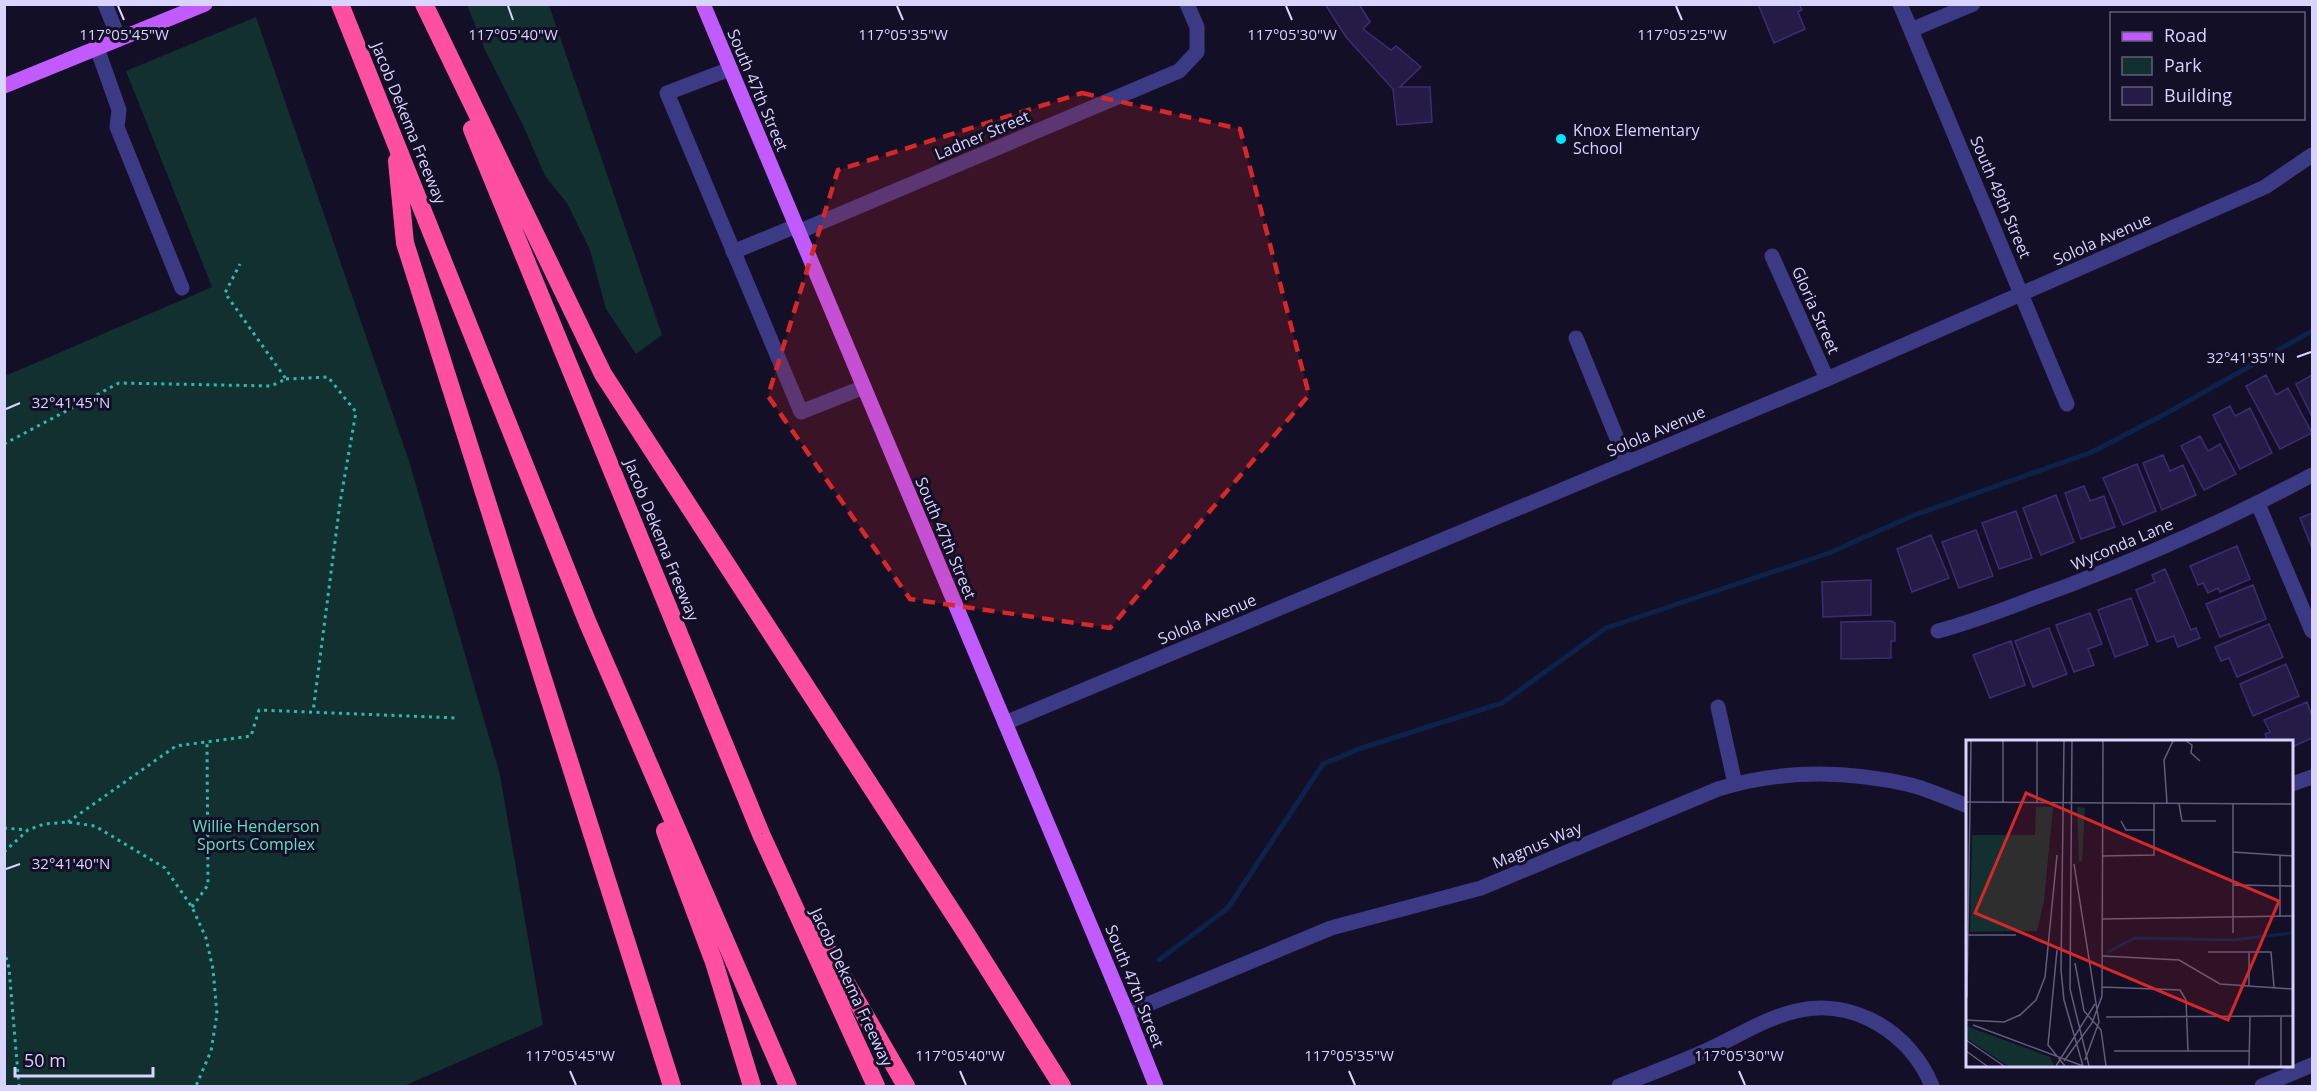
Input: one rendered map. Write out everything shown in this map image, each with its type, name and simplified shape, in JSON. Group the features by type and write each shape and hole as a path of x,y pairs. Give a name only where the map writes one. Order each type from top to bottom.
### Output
{"highway":[{"name":"Jacob Dekema Freeway","path":"340,4 587,621 788,1086"},
{"name":"Jacob Dekema Freeway","path":"423,4 761,834 876,1086"},
{"path":"423,4 603,374 964,930 1062,1086"},
{"path":"394,138 405,243 672,1086"},
{"path":"587,621 714,962 752,1086"},
{"path":"761,834 906,1086"}],"main road":[{"path":"4,86 205,4"},
{"name":"South 47th Street","path":"703,4 1156,1086"}],"street":[{"path":"105,4 119,39"},
{"name":"Ladner Street","path":"733,252 797,229 1179,71 1197,52 1197,27 1187,4"},
{"name":"South 49th Street","path":"1900,4 2067,404"},
{"path":"1911,30 1973,4"},
{"path":"97,48 119,110 117,127 182,288"},
{"path":"730,69 667,93 733,252 801,412 864,387"},
{"name":"Solola Avenue","path":"1005,723 1827,379 2265,187 2313,155"},
{"name":"Gloria Street","path":"1772,256 1827,379"},
{"path":"1575,338 1627,463"},
{"name":"Wyconda Lane","path":"1938,631 1970,623 2125,563 2258,504 2313,475"},
{"path":"2258,504 2313,631"},
{"path":"1718,707 1735,784"},
{"name":"Magnus Way","path":"1127,1013 1331,928 1481,888 1735,784 1769,777 1842,773 1913,785 1966,805"},
{"path":"2293,784 2313,777"},
{"path":"1619,1086 1718,1045 1742,1032 1794,1012 1815,1008 1846,1011 1873,1020 1895,1035 1918,1060 1932,1086"},
{"path":"2262,1086 2313,1065"}],"path":[{"path":"240,264 225,293 286,379"},
{"path":"4,444 119,383 271,386 286,379 328,377 356,412 340,503 313,712"},
{"path":"68,822 176,746 251,736 259,710 458,718"},
{"path":"192,907 208,885 207,742"},
{"path":"4,852 28,830 44,824 68,822 95,826 165,868 181,887 206,938 213,969 217,1014 211,1051 196,1086"},
{"path":"4,828 28,830"},
{"path":"4,950 9,968 19,1086"}],"highlighted area":[{"path":"1082,93 1240,129 1309,395 1110,628 910,599 768,396 838,170"}],"green space":[{"path":"467,5 549,5 662,335 636,354 606,309 590,250 567,203 545,176 522,123 485,50"},
{"name":"Willie Henderson Sports Complex","path":"256,17 409,461 500,775 543,1025 404,1086 5,1086 5,376 212,287 126,71"}],"building":[{"path":"1325,4 1359,4 1370,22 1363,29 1391,50 1396,46 1421,67 1400,87 1430,87 1432,122 1397,125 1393,89 1346,37"},
{"path":"1758,4 1799,4 1802,10 1798,12 1805,29 1774,43"},
{"path":"2266,375 2276,395 2288,388 2312,433 2280,449 2246,386"},
{"path":"2312,375 2312,417 2296,384"},
{"path":"2230,406 2235,416 2250,408 2272,453 2240,469 2213,415"},
{"path":"2200,436 2208,451 2220,444 2236,474 2204,490 2181,446"},
{"path":"2163,455 2170,471 2183,465 2196,495 2162,510 2143,463"},
{"path":"2137,464 2156,511 2123,525 2103,478"},
{"path":"2084,486 2090,501 2104,496 2115,527 2081,539 2065,493"},
{"path":"2056,495 2074,542 2041,555 2023,508"},
{"path":"2016,511 2032,558 1999,569 1982,523"},
{"path":"2312,513 2312,548 2300,518"},
{"path":"1976,530 1993,576 1959,588 1942,542"},
{"path":"1931,535 1949,578 1912,592 1897,549"},
{"path":"2237,546 2250,579 2220,592 2218,588 2208,593 2203,583 2198,585 2190,566"},
{"path":"2165,569 2191,630 2196,628 2200,638 2178,647 2174,636 2157,642 2136,590 2155,582 2152,575"},
{"path":"1871,580 1871,615 1823,617 1822,582"},
{"path":"2253,585 2266,619 2220,637 2206,604"},
{"path":"2131,598 2148,645 2115,657 2098,610"},
{"path":"2090,613 2102,644 2088,649 2094,665 2074,672 2056,625"},
{"path":"1891,621 1895,623 1895,641 1891,641 1891,658 1841,659 1841,622"},
{"path":"2269,624 2283,657 2237,677 2229,658 2221,661 2215,647"},
{"path":"2049,628 2067,674 2033,687 2015,641"},
{"path":"2011,641 2025,685 1990,698 1973,655"},
{"path":"2286,664 2299,696 2253,716 2240,684"},
{"path":"2307,702 2312,716 2312,738 2293,747 2293,740 2267,740 2265,734 2270,732 2264,720"}],"waterway":[{"path":"1159,960 1228,908 1323,764 1359,749 1502,703 1606,628 1829,553 1912,516 2092,452 2167,413 2312,331"}],"place":[{"name":"Knox Elementary School","path":"1561,139"}]}
